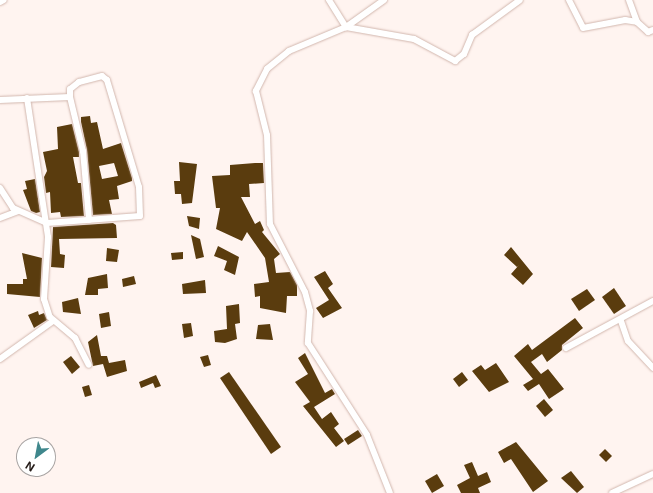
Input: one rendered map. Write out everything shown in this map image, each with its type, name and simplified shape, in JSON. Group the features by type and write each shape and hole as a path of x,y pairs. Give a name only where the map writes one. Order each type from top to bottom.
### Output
{"street":[{"path":"0,2 4,0"},
{"path":"329,0 346,27 414,39 455,61 464,54 467,40 479,28 520,0"},
{"path":"384,0 346,27 289,51 268,68 256,91 267,135 270,224 305,292 310,311 308,343 367,435 390,493"},
{"path":"569,0 583,28 625,20 638,22"},
{"path":"630,0 638,22 643,30 653,30"},
{"path":"0,188 3,198 18,211 47,223 136,218 141,213 141,201 107,80 102,76 79,82 70,89 70,97 83,151 89,220"},
{"path":"0,100 70,97"},
{"path":"28,98 47,223 44,299 53,321 75,338 90,365"},
{"path":"0,218 18,211"},
{"path":"566,348 593,330 621,321 653,301"},
{"path":"0,359 53,321"},
{"path":"621,321 628,341 653,368"},
{"path":"612,493 653,474"}],"building":[{"path":"90,116 91,123 97,122 103,149 121,143 132,181 117,186 119,199 109,200 112,214 93,215 87,150 81,117","holes":["114,163 118,176 102,179 99,166"]},
{"path":"72,124 79,152 79,157 73,157 78,183 81,183 84,216 61,217 60,212 51,213 50,192 46,193 44,177 47,171 43,152 58,149 57,127"},
{"path":"179,162 197,164 192,203 182,204 181,194 175,194 174,181 180,181"},
{"path":"263,163 264,183 249,184 250,197 241,197 255,224 260,221 264,230 262,232 280,254 274,259 276,273 290,272 297,285 297,296 287,296 286,313 260,308 260,296 255,297 254,284 269,282 265,258 247,232 242,241 216,229 220,208 216,208 212,176 230,175 230,165"},
{"path":"35,179 40,212 36,213 31,211 23,190 27,189 25,181"},
{"path":"187,216 200,218 199,229 189,226"},
{"path":"113,223 116,225 117,238 59,239 60,254 65,255 64,268 51,267 53,227"},
{"path":"191,235 200,239 204,257 196,259"},
{"path":"218,246 239,257 235,275 224,270 227,261 214,256"},
{"path":"511,247 533,274 523,285 511,274 519,265 517,267 504,255"},
{"path":"107,248 119,250 117,262 106,261"},
{"path":"183,252 183,259 172,260 171,253"},
{"path":"22,253 42,258 40,297 7,294 7,284 23,284 23,279 27,279"},
{"path":"325,271 333,284 328,288 342,308 323,318 316,308 329,300 314,277"},
{"path":"107,274 108,288 98,289 98,295 85,295 88,278"},
{"path":"134,276 136,284 123,287 122,279"},
{"path":"205,280 206,293 183,294 182,284"},
{"path":"614,288 626,306 614,314 602,297"},
{"path":"587,289 595,300 579,311 571,299"},
{"path":"78,298 81,314 63,312 62,302"},
{"path":"239,304 240,323 235,324 237,339 225,343 215,342 214,331 227,329 226,306"},
{"path":"38,311 39,315 44,313 47,320 34,328 28,315"},
{"path":"109,312 111,326 101,328 99,314"},
{"path":"575,318 583,328 562,345 562,350 547,362 542,354 531,362 541,374 548,369 564,389 549,399 539,384 528,391 523,385 533,379 514,356 528,344 532,350"},
{"path":"191,323 193,336 184,338 182,324"},
{"path":"270,324 273,340 256,339 258,325"},
{"path":"97,335 101,356 107,356 109,363 125,360 127,371 107,377 103,364 93,366 88,342"},
{"path":"305,353 325,393 332,389 335,394 314,407 322,419 331,412 339,424 334,428 344,441 336,447 303,406 310,402 295,382 308,374 298,358"},
{"path":"208,355 211,365 204,367 200,357"},
{"path":"71,356 80,367 72,374 63,362"},
{"path":"496,363 509,382 489,392 472,371 481,365 485,370"},
{"path":"229,372 281,447 271,454 220,378"},
{"path":"462,372 468,380 459,387 453,379"},
{"path":"156,375 161,386 155,388 153,383 141,388 139,382"},
{"path":"89,385 92,395 85,397 82,387"},
{"path":"544,399 553,410 545,417 536,406"},
{"path":"358,430 362,436 348,445 344,439"},
{"path":"516,442 548,481 533,492 511,459 504,463 498,452"},
{"path":"605,449 612,456 606,462 599,455"},
{"path":"472,462 478,476 487,472 491,482 478,488 480,493 461,493 457,485 470,478 464,465"},
{"path":"571,471 584,487 577,493 561,478"},
{"path":"437,474 444,486 432,493 425,481"}]}
